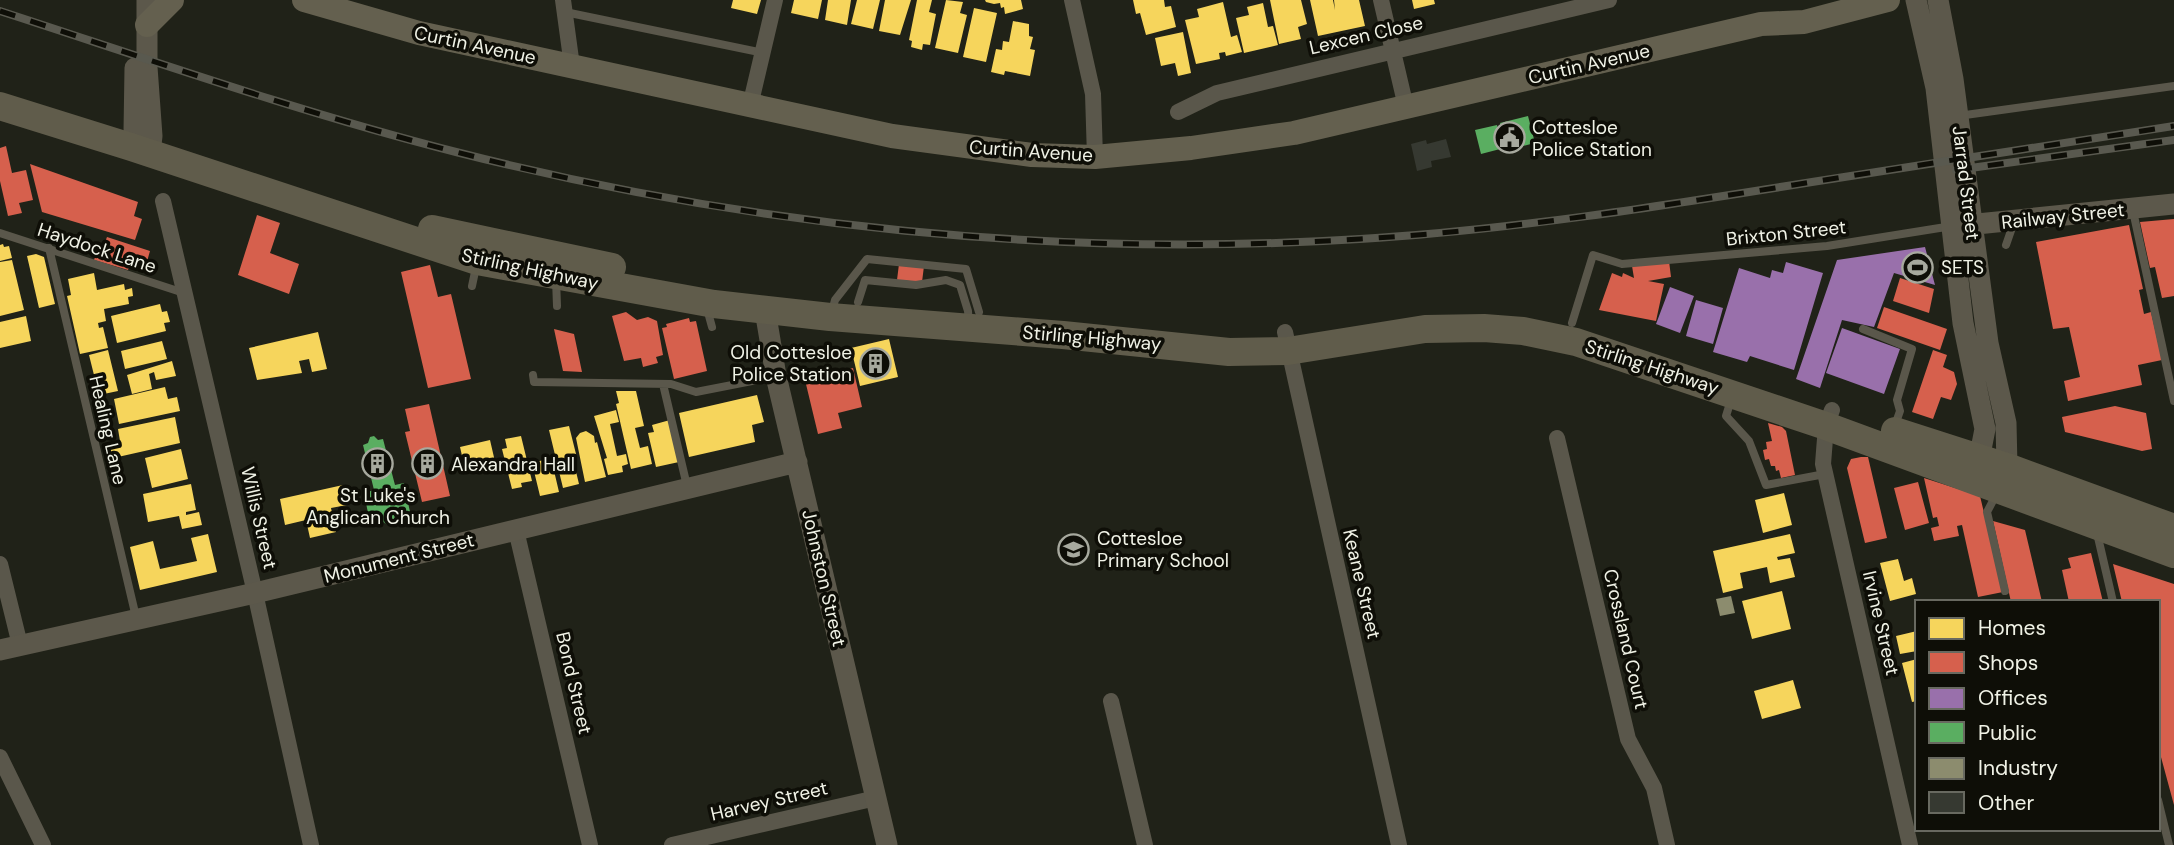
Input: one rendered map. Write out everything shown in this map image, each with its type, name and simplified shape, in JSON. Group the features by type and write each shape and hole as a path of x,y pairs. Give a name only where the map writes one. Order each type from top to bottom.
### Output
{"highway":[{"name":"Stirling Highway","path":"0,89 474,273 556,276 713,316 841,306"},
{"name":"Stirling Highway","path":"0,106 142,142 439,231 695,283 841,306 972,317 1229,352 1422,312 1463,309 1538,315 1572,323 1990,474 2174,528"},
{"name":"Stirling Highway","path":"1287,341 1424,329 1484,328 1523,331 1576,342 1733,394 1893,431 1990,474 2096,526 2174,554"}],"main road":[{"path":"147,12 172,0"},
{"name":"Curtin Avenue","path":"304,0 419,33 892,136 1032,155 1095,157 1191,148 1294,133 1761,24 1804,22 1888,0"},
{"name":"Curtin Avenue","path":"1761,24 1799,6 1819,0"}],"street":[{"path":"135,0 142,142"},
{"path":"750,106 775,0"},
{"path":"1072,0 1093,94 1095,157"},
{"path":"1381,0 1406,107"},
{"name":"Lexcen Close","path":"1178,112 1217,93 1609,0"},
{"name":"Jarrad Street","path":"1916,0 1962,226"},
{"name":"Jarrad Street","path":"1938,0 1958,116 1963,323 1985,429 1990,474"},
{"path":"564,6 572,66"},
{"path":"142,142 147,12"},
{"name":"Willis Street","path":"163,201 256,593 310,845"},
{"name":"Railway Street","path":"1962,226 2174,204"},
{"name":"Johnston Street","path":"765,310 776,376 887,845"},
{"name":"Keane Street","path":"1287,341 1399,845"},
{"name":"Irvine Street","path":"1829,418 1822,460 1910,845"},
{"name":"Crossland Court","path":"1556,438 1628,739 1654,788 1667,845"},
{"name":"Monument Street","path":"10,647 256,593 797,462"},
{"name":"Bond Street","path":"516,530 590,845"},
{"path":"0,564 10,647"},
{"path":"1111,701 1145,845"},
{"path":"0,757 43,845"},
{"name":"Harvey Street","path":"672,845 876,798"}],"lane":[{"path":"564,6 764,53"},
{"path":"1958,116 2174,86"},
{"path":"2133,208 2174,401"},
{"path":"2006,245 2014,222"},
{"name":"Brixton Street","path":"1572,323 1593,256 1622,264 1827,246 1962,226"},
{"name":"Haydock Lane","path":"0,233 184,293"},
{"name":"Healing Lane","path":"49,248 136,620"},
{"path":"841,306 867,259 966,269 972,317"},
{"path":"556,276 557,306"},
{"path":"841,306 865,280 916,285 946,280 960,285 972,317"},
{"path":"1863,330 1912,349 1897,400 1900,411 1893,431"},
{"path":"533,375 534,382 671,384 696,393 776,376"},
{"path":"663,384 687,489"},
{"path":"1733,394 1726,416 1749,442 1766,485 1825,474"},
{"path":"1990,474 1987,512 2005,591"},
{"path":"2096,526 2113,600"},
{"path":"2160,808 2169,845"}],"building: Homes":[{"path":"733,0 761,0 757,14 731,8"},
{"path":"794,0 822,0 818,19 791,13"},
{"path":"828,0 851,0 847,25 825,20"},
{"path":"857,0 880,0 873,29 851,24"},
{"path":"885,0 911,0 900,35 879,31"},
{"path":"917,0 932,0 929,12 936,14 930,45 923,44 922,50 911,47 912,41 909,40"},
{"path":"946,0 963,2 960,13 967,15 958,53 935,48"},
{"path":"985,0 1021,0 1023,9 1005,14 1000,3 994,4"},
{"path":"1133,0 1164,0 1165,7 1171,6 1176,27 1146,35"},
{"path":"1270,0 1301,0 1307,24 1298,27 1301,39 1279,44"},
{"path":"1310,0 1333,0 1335,10 1334,0 1359,0 1365,26 1318,36"},
{"path":"1412,0 1434,0 1435,4 1414,9"},
{"path":"1223,2 1231,37 1237,35 1242,52 1226,56 1225,52 1219,53 1220,59 1196,64 1185,20 1199,17 1197,9"},
{"path":"1263,3 1268,27 1273,26 1278,45 1244,53 1236,18 1249,15 1247,7"},
{"path":"974,8 997,13 986,62 963,57"},
{"path":"1013,21 1029,24 1029,36 1033,37 1030,49 1035,50 1030,76 1005,71 1004,75 991,72 996,49 1002,50 1003,41 1009,42"},
{"path":"1183,32 1191,73 1178,76 1175,63 1161,66 1155,38"},
{"path":"3,244 4,247 9,246 12,258 0,261 0,245"},
{"path":"36,254 44,257 55,304 39,308 27,256"},
{"path":"12,260 24,310 0,316 0,262"},
{"path":"94,273 97,290 124,284 125,290 132,288 133,296 128,297 129,304 104,309 106,321 98,323 99,328 103,327 108,348 80,354 67,296 71,295 68,279"},
{"path":"160,304 162,312 167,311 170,322 164,323 166,331 117,343 111,316"},
{"path":"26,316 31,341 0,348 0,322"},
{"path":"318,332 327,369 312,372 309,359 299,361 302,373 257,380 249,348"},
{"name":"Old Cottesloe Police Station","path":"889,339 898,377 860,386 851,348"},
{"path":"162,341 167,359 125,369 121,351"},
{"path":"108,350 118,391 99,395 89,355"},
{"path":"172,361 176,376 156,380 154,372 149,374 152,389 132,394 127,375"},
{"path":"165,387 168,399 177,397 180,411 119,424 114,399"},
{"path":"616,391 636,391 644,426 635,428 640,448 648,446 652,464 631,469 616,404 619,403"},
{"path":"757,395 764,422 752,425 755,442 689,457 679,413"},
{"path":"616,410 619,422 610,424 617,456 626,454 628,464 622,466 623,472 608,475 604,459 607,458 594,416"},
{"path":"175,417 180,443 109,459 105,444 120,441 118,429"},
{"path":"670,420 679,462 656,467 648,433 654,432 652,425"},
{"path":"569,426 576,454 572,455 579,484 563,488 549,430"},
{"path":"586,431 594,436 595,443 597,442 606,477 585,482 576,438"},
{"path":"521,436 532,481 521,483 522,487 512,489 502,449 507,448 505,439"},
{"path":"490,440 496,466 466,473 460,447"},
{"path":"181,449 188,479 152,488 145,458"},
{"path":"551,458 559,492 540,496 532,463"},
{"path":"191,484 196,510 186,512 186,515 199,512 202,525 182,529 179,516 148,522 143,494"},
{"path":"343,485 347,505 331,508 336,532 310,538 306,520 285,525 280,499"},
{"path":"1784,493 1792,525 1763,533 1755,500"},
{"path":"208,534 217,572 140,590 130,547 153,541 160,569 197,561 191,538"},
{"path":"1790,534 1795,553 1777,557 1778,560 1790,558 1795,577 1770,583 1767,567 1740,573 1743,588 1723,593 1713,551"},
{"path":"1898,559 1904,581 1912,578 1916,594 1890,601 1880,563"},
{"path":"1782,591 1791,629 1752,639 1742,601"},
{"path":"1915,631 1915,651 1900,654 1896,636"},
{"path":"1915,660 1915,701 1912,702 1902,663"},
{"path":"1793,680 1801,708 1762,719 1754,691"}],"building: Shops":[{"path":"6,146 12,173 26,170 33,200 19,203 22,213 8,216 0,181 0,148"},
{"path":"30,164 138,202 134,216 142,219 135,240 42,212"},
{"path":"257,215 280,223 270,253 299,264 289,294 238,275"},
{"path":"2174,219 2174,296 2162,298 2155,267 2150,268 2140,222"},
{"path":"2129,225 2143,289 2139,290 2144,314 2151,312 2162,360 2138,365 2142,385 2068,401 2064,381 2080,377 2069,327 2053,329 2036,242"},
{"path":"107,237 150,251 146,265 131,260 128,270 94,260"},
{"path":"1669,261 1671,277 1648,281 1664,284 1656,321 1599,310 1612,273 1622,277 1623,273 1634,278 1632,266"},
{"path":"899,264 924,266 922,282 897,280"},
{"path":"430,265 438,297 451,294 471,379 428,388 401,272"},
{"path":"1900,278 1934,289 1929,313 1893,301"},
{"path":"1884,307 1947,329 1940,350 1877,328"},
{"path":"626,312 637,320 648,317 657,321 663,355 656,357 658,363 643,367 641,358 624,361 612,316"},
{"path":"689,318 690,322 696,321 707,371 674,379 662,328 667,327 666,324"},
{"path":"554,329 574,334 582,372 563,371"},
{"path":"1933,350 1947,355 1943,367 1954,372 1957,384 1951,400 1941,397 1933,419 1912,412"},
{"path":"853,368 862,407 838,413 842,428 818,434 805,380"},
{"name":"Alexandra Hall","path":"429,404 450,496 422,502 405,432 410,431 405,409"},
{"path":"2115,406 2146,413 2152,449 2142,451 2065,432 2062,417"},
{"path":"1768,423 1786,431 1795,475 1781,478 1779,470 1776,471 1775,466 1771,466 1769,459 1765,460 1763,450 1767,449 1766,442 1772,441"},
{"path":"1868,457 1887,538 1865,543 1847,468 1851,459"},
{"path":"1924,478 1980,496 2003,592 1978,597 1962,525 1957,526 1959,536 1934,541 1931,528 1939,526 1937,517 1933,518"},
{"path":"1918,482 1929,523 1905,530 1894,488"},
{"path":"1993,521 2025,530 2042,600 2011,600"},
{"path":"2091,553 2103,600 2069,600 2062,570 2071,568 2068,558"},
{"path":"2113,564 2174,584 2174,805 2160,753 2160,600 2122,600"}],"building: Offices":[{"path":"1925,247 1935,285 1894,273 1874,327 1842,320 1820,388 1796,379 1837,260"},
{"path":"1786,262 1823,273 1794,370 1750,356 1747,362 1713,352 1739,268 1770,278 1772,270 1783,273"},
{"path":"1670,287 1694,296 1680,333 1656,324"},
{"path":"1696,300 1723,308 1713,344 1686,336"},
{"path":"1842,328 1900,349 1884,394 1826,373"}],"building: Public":[{"path":"1528,116 1535,143 1506,150 1505,144 1504,148 1481,154 1475,130 1497,125 1498,130 1502,130 1500,123"},
{"name":"St Luke's Anglican Church","path":"374,436 378,440 383,439 395,485 404,483 410,512 403,514 398,524 389,526 380,520 370,523 364,493 374,490 363,445"}],"building: Industry":[{"path":"1731,596 1735,613 1720,616 1716,599"}],"building: Other":[{"path":"1446,139 1451,157 1431,161 1432,167 1417,171 1411,144 1426,140 1427,144"}],"railway":[{"path":"0,11 398,137 567,178 679,200 792,217 905,231 1019,240 1246,244 1474,230 1643,208 2174,126"},
{"path":"1956,170 2174,140"}],"place":[{"name":"Cottesloe Police Station","path":"1509,138"},
{"name":"SETS","path":"1918,267"},
{"name":"Old Cottesloe Police Station","path":"875,363"},
{"name":"St Luke's Anglican Church","path":"378,464"},
{"name":"Alexandra Hall","path":"428,464"},
{"name":"Cottesloe Primary School","path":"1074,549"}]}
